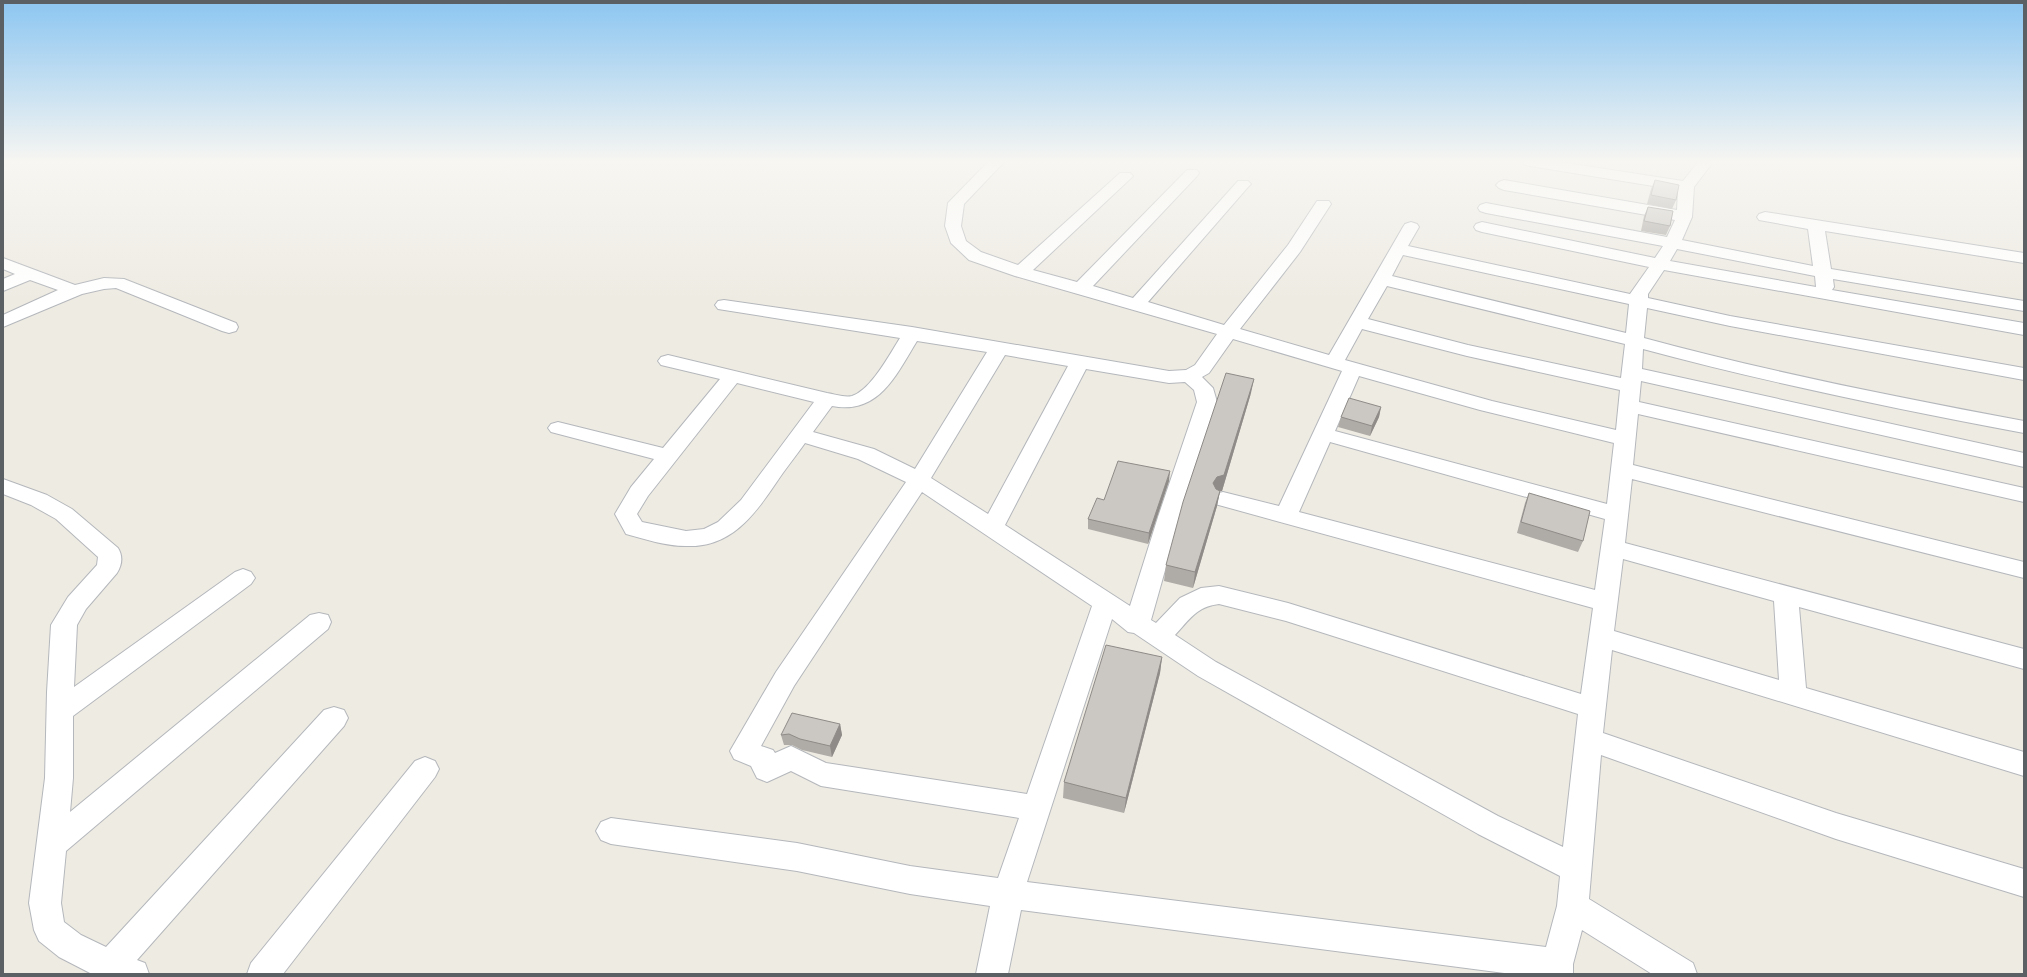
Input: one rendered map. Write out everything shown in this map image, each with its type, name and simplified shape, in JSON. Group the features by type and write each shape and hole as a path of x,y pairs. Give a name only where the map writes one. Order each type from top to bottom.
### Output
{"street":[{"path":"955,208 953,226 959,243 975,256 1021,272 1081,288 1487,406 1625,439"},
{"path":"1021,272 1091,208"},
{"path":"1081,288 1159,208"},
{"path":"1136,305 1222,208"},
{"path":"724,305 912,333 1169,377 1190,376 1202,369 1229,331 1294,248 1321,208"},
{"path":"1486,208 1673,243 1777,266 2024,306"},
{"path":"1631,208 1684,217"},
{"path":"611,830 797,857 910,880 1557,969 1573,906 1575,868 1588,739 1622,469 1639,294 1673,243 1684,217 1686,208"},
{"path":"1765,217 2024,258"},
{"path":"1816,226 1826,295"},
{"path":"1285,517 1323,434 1343,365 1358,322 1411,227"},
{"path":"1482,227 1659,264 1826,295 2024,329"},
{"path":"1398,249 1730,321 2024,374"},
{"path":"3,263 75,291"},
{"path":"3,286 31,274"},
{"path":"1382,279 1634,341 1712,362 1918,407 2024,427"},
{"path":"3,322 75,291 94,285 118,283 228,327"},
{"path":"1358,322 1467,350 1630,388 2024,495"},
{"path":"668,361 827,399 852,402 864,399 874,390 912,333"},
{"path":"1000,348 919,480 785,679 744,751 763,758 767,770 791,758 821,774 1037,808"},
{"path":"992,528 1080,362"},
{"path":"732,376 638,492 626,514 634,528 662,536 693,539 716,533 734,522 750,503 827,399"},
{"path":"1137,625 1183,489 1208,402 1203,388 1190,376"},
{"path":"1630,388 2024,460"},
{"path":"558,428 668,456"},
{"path":"1323,434 1616,514"},
{"path":"800,435 866,454 919,480 1207,670 1481,822 1575,868"},
{"path":"1622,469 2024,570"},
{"path":"3,486 39,500 64,514 110,554 109,567 77,604 64,625 60,711 60,778 45,903 50,930 70,946 122,970 334,718"},
{"path":"1223,499 1285,517 1605,602"},
{"path":"1612,548 2024,659"},
{"path":"60,711 243,578"},
{"path":"1158,638 1189,604 1201,598 1219,595 1288,612 1592,708"},
{"path":"1786,595 1794,695"},
{"path":"992,974 1008,894 1105,604"},
{"path":"51,845 319,622"},
{"path":"1601,637 2024,764"},
{"path":"1588,739 1836,826 2024,883"},
{"path":"263,974 425,769"},
{"path":"1573,906 1681,974"}],"building":[{"path":"1648,208 1673,211 1670,226 1644,221"},
{"path":"1226,373 1254,379 1224,475 1217,477 1213,483 1216,489 1220,491 1195,572 1166,565 1183,502"},
{"path":"1349,398 1381,407 1372,426 1341,417"},
{"path":"1118,461 1170,471 1149,533 1088,519 1097,498 1104,500"},
{"path":"1529,493 1590,511 1583,541 1521,522"},
{"path":"1106,645 1162,657 1126,798 1064,782"},
{"path":"792,713 840,724 830,746 800,739 789,734 781,735"}]}
